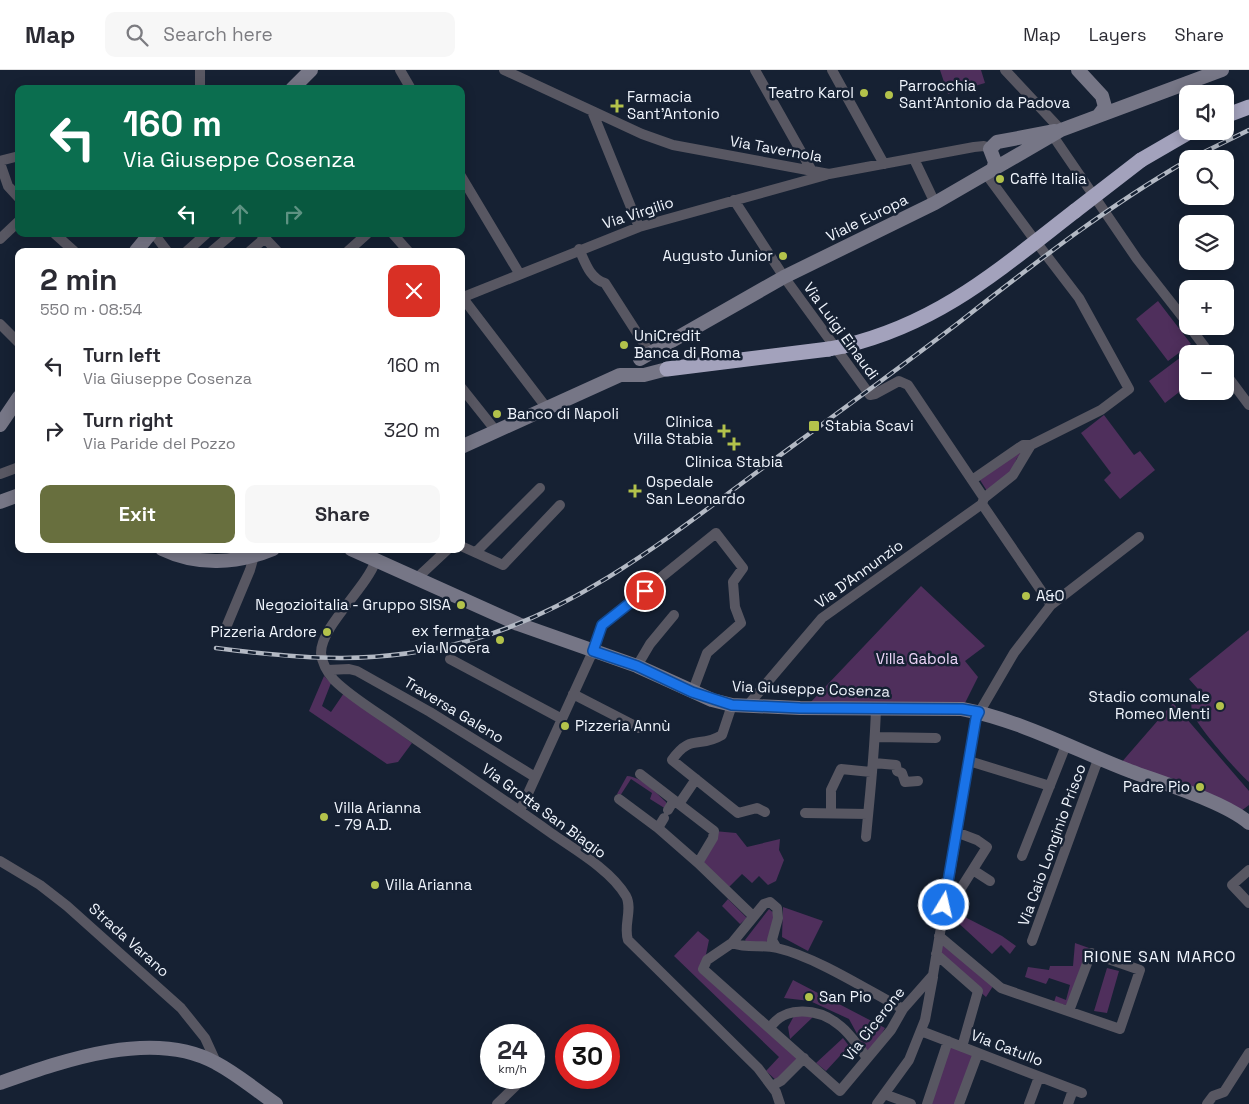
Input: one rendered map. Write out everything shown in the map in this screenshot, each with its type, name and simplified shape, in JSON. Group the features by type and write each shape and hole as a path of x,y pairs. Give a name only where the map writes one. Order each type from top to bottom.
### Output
{"highway":[{"path":"1234,113 1249,107"},
{"path":"667,369 829,349 910,325 977,287 1141,160 1179,138"}],"main road":[{"path":"296,85 311,70"},
{"path":"1078,70 1102,96 1126,105"},
{"path":"1100,115 1222,70"},
{"path":"1100,115 1105,107 1102,96"},
{"name":"Viale Europa","path":"546,407 645,364 784,277 935,203 994,164 1024,153 1057,133 1100,115"},
{"name":"Via Tavernola","path":"994,164 997,142 1018,137 1057,133"},
{"path":"1018,137 1026,145 1024,153"},
{"path":"139,248 149,237"},
{"path":"645,364 667,369"},
{"path":"0,423 15,402"},
{"path":"465,445 546,407"},
{"path":"173,553 184,557 214,562 262,553"},
{"name":"Via Giuseppe Cosenza","path":"359,553 518,624 637,666 692,692 732,705 962,709 979,712 1022,726 1101,760 1247,816"},
{"path":"0,1083 77,1059 112,1051 168,1049 189,1053 216,1062 276,1104"}],"street":[{"path":"200,70 200,85"},
{"path":"400,70 409,85"},
{"name":"Via Tavernola","path":"504,70 642,134 673,145 830,174 984,146 994,164"},
{"path":"755,70 812,171"},
{"path":"832,70 884,164"},
{"path":"1005,70 1057,133 1137,259 1179,313"},
{"path":"592,110 638,227"},
{"path":"0,155 15,151"},
{"path":"15,157 0,162 8,186 15,194"},
{"path":"914,159 935,203"},
{"path":"994,164 1031,235"},
{"name":"Via Virgilio","path":"465,296 579,248 638,227 830,174"},
{"path":"465,183 519,273"},
{"path":"734,200 784,277"},
{"path":"0,239 15,225"},
{"path":"58,237 71,248"},
{"path":"155,237 164,248"},
{"path":"190,248 203,237"},
{"path":"216,248 228,237"},
{"path":"253,248 262,237"},
{"path":"264,237 274,248"},
{"path":"351,248 364,237"},
{"path":"396,237 405,248"},
{"path":"1040,247 1079,298 1129,389 1101,410 1031,445 1023,445 972,480 983,501 1051,605"},
{"path":"579,248 590,271 598,281 605,283 645,364"},
{"name":"Via Luigi Einaudi","path":"784,277 870,394 875,394 899,380 908,385 972,480"},
{"path":"465,301 546,407"},
{"path":"0,324 15,339"},
{"path":"1196,335 1203,345"},
{"path":"1234,385 1249,405"},
{"path":"465,392 496,430"},
{"name":"Via D'Annunzio","path":"748,705 822,618 983,501 1013,475 1031,445"},
{"path":"0,474 15,468"},
{"path":"476,552 540,488"},
{"path":"465,548 503,565 560,505"},
{"path":"520,811 593,651 602,625 716,534 743,568 733,582 735,607 741,623 707,653 692,692"},
{"name":"Via Cicerone","path":"877,1104 910,1060 925,1020 976,718 1014,653 1051,605 1140,537"},
{"path":"417,578 444,553"},
{"path":"227,625 254,556"},
{"path":"327,670 323,664 321,651 325,638 336,620 363,586 376,560"},
{"path":"637,666 650,644 674,615"},
{"path":"450,659 562,719"},
{"name":"Traversa Galeno","path":"327,670 358,671 430,712 535,777"},
{"name":"Via Grotta San Biagio","path":"327,670 340,685 589,860 615,882 626,896 628,904 625,928 628,940 727,1037 772,1086 780,1104"},
{"path":"573,694 639,728"},
{"path":"732,705 726,730 722,735 714,740 689,743 681,748 672,760 738,813 757,808 765,812"},
{"path":"866,836 876,736 876,707"},
{"path":"876,736 936,738"},
{"path":"1022,856 1066,745"},
{"name":"Via Caio Longinio Prisco","path":"1032,941 1096,765 1101,760"},
{"path":"969,761 1050,786"},
{"path":"831,814 831,790 841,769 896,765 898,772 902,773 905,782 918,781"},
{"path":"640,774 714,831 713,838 698,863"},
{"path":"658,828 666,814 696,779"},
{"path":"619,800 658,828 698,863 753,916"},
{"path":"805,813 868,814"},
{"path":"947,890 958,894 988,847 977,840 956,832"},
{"name":"Strada Varano","path":"0,861 40,885 67,906 181,1008 206,1038 216,1062"},
{"path":"973,870 990,881"},
{"path":"1249,870 1232,885 1249,903"},
{"path":"772,1086 781,1081 804,1058 703,969 707,960 732,943 764,904 770,902 777,908 778,918 772,940 776,947"},
{"path":"939,936 1001,988 1069,1012 1120,1029 1140,970 1091,953 1069,1012"},
{"path":"732,943 746,948 776,947 801,955 903,1009"},
{"path":"936,954 978,991 962,1047"},
{"name":"Via Cicerone","path":"804,1058 840,1091 891,1030 903,1009 933,975"},
{"path":"770,1028 783,1016 795,1011 808,1011 828,1017 841,1026 867,1058"},
{"name":"Via Catullo","path":"921,1031 1077,1092 1068,1104"},
{"path":"927,1104 948,1041"},
{"path":"959,1104 978,1053"},
{"path":"1206,1104 1212,1096 1224,1092 1249,1053"},
{"path":"1029,1104 1039,1077"},
{"path":"497,1104 513,1089"},
{"path":"884,1094 911,1104"}],"green space":[{"path":"940,70 981,70 985,83 948,94"},
{"path":"1158,301 1179,328 1179,335 1184,335 1191,344 1179,345 1179,353 1168,361 1136,319"},
{"path":"1179,358 1179,392 1165,403 1149,381"},
{"path":"1104,415 1134,455 1140,451 1155,470 1120,499 1104,480 1111,473 1081,433"},
{"path":"1024,448 1026,452 1017,458 1011,472 987,491 980,480"},
{"name":"Villa Gabola","path":"921,586 985,646 965,661 978,677 962,709 809,704"},
{"name":"Stadio comunale Romeo Menti","path":"1249,630 1249,782 1200,726 1191,708 1193,697 1198,689 1189,679"},
{"path":"324,676 331,683 322,706 331,712 344,693 412,743 398,762 387,764 309,711"},
{"path":"1173,703 1249,791 1249,805 1237,814 1120,764"},
{"path":"627,776 638,779 653,790 666,802 666,809 650,799 652,793 631,779 620,796 617,794"},
{"path":"714,831 736,833 747,847 780,839 779,850 784,860 776,881 768,885 759,876 752,883 742,874 729,887 698,863"},
{"path":"949,893 958,897 957,913 1002,936 1016,946 1010,954 1001,945 992,954 953,918 945,915"},
{"path":"728,899 747,918 740,924 722,906"},
{"path":"783,907 823,921 808,951 782,937"},
{"path":"769,909 777,916 769,939 764,945 749,945 745,940"},
{"path":"698,931 709,940 703,969 802,1056 779,1083 766,1071 779,1057 674,956"},
{"path":"940,937 995,983 986,997 937,954"},
{"path":"1075,943 1089,948 1069,1006 1054,1002 1056,996 1066,1000 1070,985 1049,978 1046,984 1025,977 1028,967 1049,970 1050,966 1073,966"},
{"path":"1107,968 1119,971 1107,1013 1094,1011"},
{"path":"793,980 885,1028 869,1056 849,1019 810,1001 784,998"},
{"path":"795,1014 813,1017 790,1039 788,1027"},
{"path":"843,1038 849,1046 826,1071 816,1063"},
{"path":"950,1045 975,1055 958,1104 930,1104"}],"railway":[{"path":"1208,150 1249,130"},
{"path":"216,648 281,655 342,658 404,654 468,641 507,628 580,594 616,573 684,526 953,327 1068,239 1126,198 1179,166"}],"place":[{"name":"Teatro Karol","path":"864,93"},
{"name":"Parrocchia Sant'Antonio da Padova","path":"889,95"},
{"name":"Farmacia Sant'Antonio","path":"617,106"},
{"name":"Caffè Italia","path":"1000,179"},
{"name":"Augusto Junior","path":"783,256"},
{"name":"UniCredit Banca di Roma","path":"624,345"},
{"name":"Banco di Napoli","path":"497,414"},
{"name":"Stabia Scavi","path":"814,426"},
{"name":"Clinica Villa Stabia","path":"724,431"},
{"name":"Clinica Stabia","path":"734,444"},
{"name":"Ospedale San Leonardo","path":"635,491"},
{"name":"A&O","path":"1026,596"},
{"name":"Negozioitalia - Gruppo SISA","path":"461,605"},
{"name":"Pizzeria Ardore","path":"327,632"},
{"name":"ex fermata via Nocera","path":"500,640"},
{"name":"Stadio comunale Romeo Menti","path":"1220,706"},
{"name":"Pizzeria Annù","path":"565,726"},
{"name":"Padre Pio","path":"1200,787"},
{"name":"Villa Arianna - 79 A.D.","path":"324,817"},
{"name":"Villa Arianna","path":"375,885"},
{"name":"San Pio","path":"809,997"}],"district":[{"name":"RIONE SAN MARCO","path":"1160,956"}],"route":[{"path":"645,591 602,625 593,651 637,666 712,700 732,705 800,708 962,709 979,712 976,718 944,905"}]}
